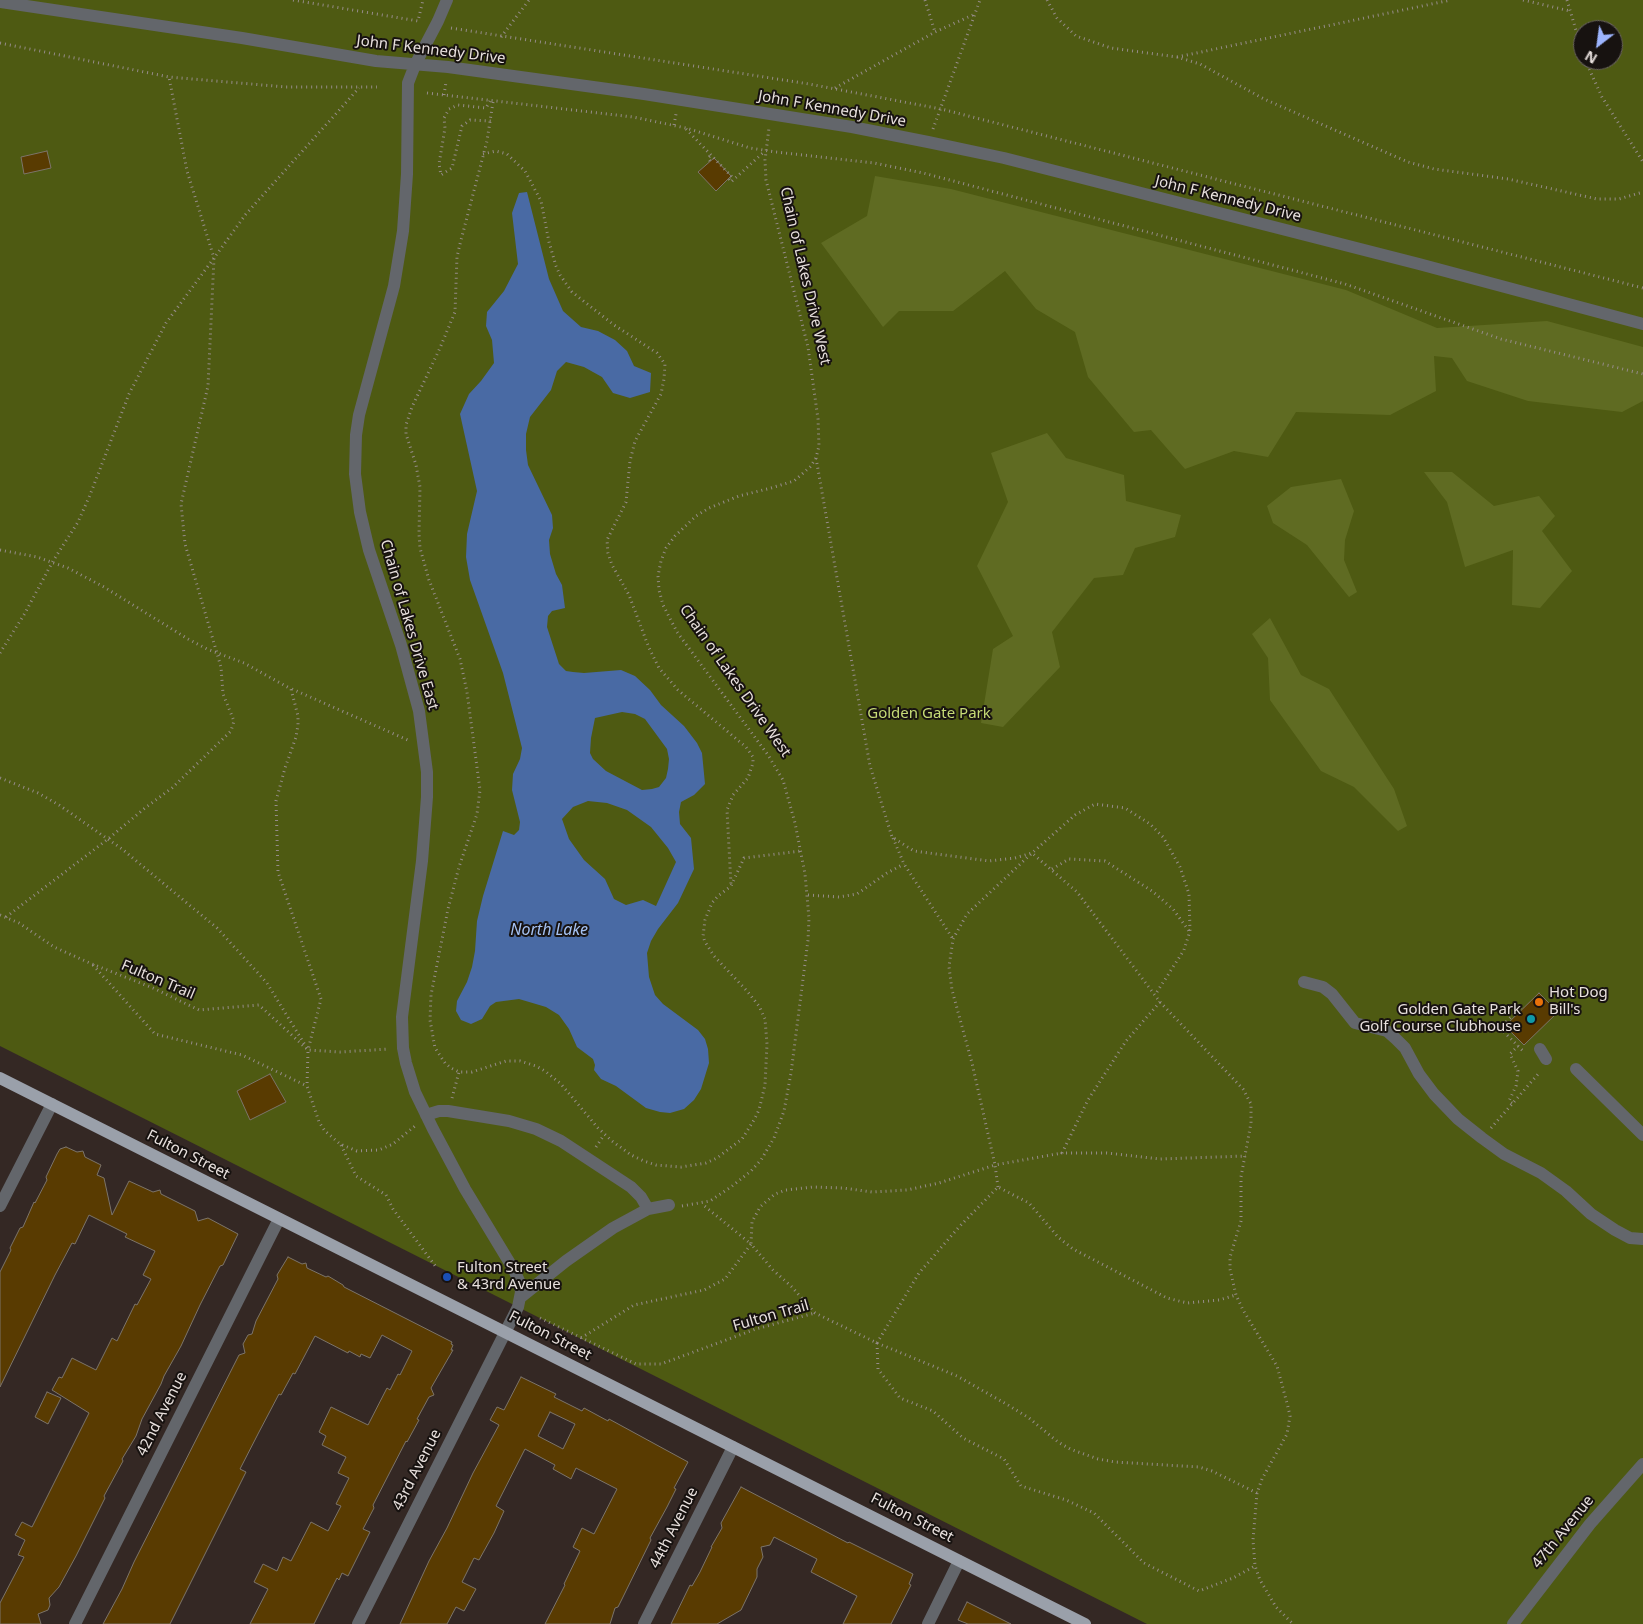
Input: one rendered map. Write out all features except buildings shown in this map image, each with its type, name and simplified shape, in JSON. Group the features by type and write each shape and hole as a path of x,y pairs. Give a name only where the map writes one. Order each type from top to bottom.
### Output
{"main road":[{"name":"Fulton Street","path":"0,1078 1085,1624"}],"street":[{"name":"Chain of Lakes Drive East","path":"447,0 408,83 404,231 394,286 359,415 355,455 357,494 375,570 419,710 425,748 428,797 416,916 402,1017 403,1048 410,1078 426,1115 461,1182 517,1276 521,1298"},
{"name":"John F Kennedy Drive","path":"0,2 242,38 376,61 448,68 585,86 852,127 1023,163 1419,264 1643,324"},
{"path":"1304,982 1323,987 1332,994 1355,1023 1387,1031 1405,1048 1419,1074 1434,1094 1458,1119 1482,1138 1504,1154 1541,1173 1591,1214 1615,1230 1630,1238 1643,1239"},
{"path":"1576,1069 1643,1135"},
{"path":"0,1206 52,1104"},
{"path":"426,1115 439,1111 448,1111 509,1121 549,1134 631,1186 648,1209"},
{"path":"506,1331 521,1298 547,1275 627,1219 648,1209 669,1205"},
{"name":"42nd Avenue","path":"75,1624 279,1219"},
{"name":"43rd Avenue","path":"358,1624 506,1331"},
{"name":"44th Avenue","path":"644,1624 733,1447"},
{"name":"47th Avenue","path":"1512,1624 1590,1524 1643,1464"},
{"path":"928,1624 959,1561"}],"path":[{"path":"293,0 418,21 423,0"},
{"path":"501,37 529,0"},
{"path":"925,0 935,32"},
{"path":"928,142 980,0"},
{"path":"1047,0 1057,18 1076,36 1111,48 1177,57 1200,64 1264,99 1408,162 1434,169 1508,179 1597,199 1618,199 1643,192"},
{"path":"1177,57 1451,0"},
{"path":"1523,0 1570,11"},
{"path":"1567,0 1573,21"},
{"path":"836,88 935,32 975,14"},
{"path":"451,28 836,88 941,109 1643,288"},
{"path":"0,43 169,77 286,87 377,87"},
{"path":"1590,70 1602,97 1643,162"},
{"path":"6,917 108,840 144,808 180,781 231,731 234,721 223,694 221,667 186,550 181,504 208,386 214,258 187,171 169,77"},
{"path":"444,95 446,82"},
{"path":"0,653 25,613 53,561 70,536 85,507 128,394 166,324 246,214 359,88"},
{"path":"428,93 633,118 686,128 735,144 766,150 874,163 923,173 1345,284 1500,339 1643,374"},
{"path":"491,102 491,121 460,244 455,312 412,407 406,425 406,434 416,465 420,487 420,548 429,580 460,659 467,692 480,790 477,814 459,867 448,910 431,995 431,1032 435,1048 445,1062 459,1072 472,1072 506,1061 520,1061 546,1071 561,1084 598,1128 612,1141 631,1155 656,1165 694,1166 706,1163 726,1153 742,1139 759,1110 765,1085 767,1056 765,1019 759,1006 748,991 714,956 705,942 704,927 708,912 718,896 732,886 744,858 801,850"},
{"path":"491,102 486,108 458,106 449,109 444,118 445,128 439,164 441,175 452,168 462,126 470,120 491,121"},
{"name":"Chain of Lakes Drive West","path":"669,1205 686,1206 702,1204 720,1195 752,1171 767,1150 779,1125 787,1095 808,940 808,895 801,850 783,780 776,767 677,632 663,605 658,576 660,560 666,548 675,536 696,516 709,508 739,496 794,480 810,467 816,458 818,419 808,347 768,192 766,150 771,114"},
{"path":"674,126 675,119"},
{"path":"686,128 734,179"},
{"path":"728,179 731,182 766,150"},
{"path":"483,154 496,151 507,154 525,171 541,201 549,242 560,275 572,292 614,325 657,353 664,364 661,394 635,441 630,460 628,494 607,540 608,553 630,595 649,648 659,668 678,690 746,747 752,757 753,763 748,778 733,795 727,810 732,886"},
{"path":"710,161 708,158 712,155"},
{"path":"816,458 870,766 892,837 904,864 953,939"},
{"path":"0,550 53,561 104,587 176,633 244,663 291,689 425,748"},
{"path":"291,689 298,716 298,725 276,801 278,872 321,999 308,1050 307,1086 319,1122 325,1131 340,1144 357,1151 372,1151 386,1147 401,1138 426,1115"},
{"path":"0,778 38,793 59,805 122,849 217,928 267,983 308,1050"},
{"path":"998,1187 995,1165 972,1063 952,990 949,967 953,939 967,914 1075,815 1095,804 1125,808 1150,824 1162,837 1180,867 1189,894 1190,931 1184,950 1154,995"},
{"path":"892,837 914,852 989,861 1015,858 1032,853"},
{"path":"1032,853 1077,892 1154,995 1243,1089 1251,1104 1251,1124 1241,1176 1241,1221 1230,1257 1236,1295 1250,1323 1277,1366 1282,1378 1290,1416 1287,1434 1262,1479 1257,1493 1253,1540 1255,1566 1267,1594 1276,1607 1293,1624"},
{"path":"1052,869 1069,859 1105,861 1152,891 1173,909 1190,931"},
{"path":"808,895 839,897 857,894 887,873 904,864"},
{"name":"Fulton Trail","path":"0,915 19,923 54,947 153,988 198,1010 259,1005 308,1050"},
{"path":"92,964 155,1034 242,1055 307,1086"},
{"path":"1062,1153 1088,1100 1126,1040 1160,1002"},
{"path":"1521,1007 1500,1028 1526,1054"},
{"path":"1512,1104 1510,1101 1516,1086 1518,1071 1510,1054 1518,1046"},
{"path":"308,1050 340,1052 403,1048"},
{"path":"1487,1132 1512,1104 1543,1059"},
{"path":"448,1111 459,1072"},
{"path":"340,1144 356,1176 386,1195 393,1210 436,1267"},
{"path":"581,1338 634,1305 704,1290 725,1279 751,1244 752,1222 760,1207 775,1194 786,1190 812,1187 872,1192 906,1190 939,1183 995,1165 1062,1153 1107,1152 1160,1159 1246,1156"},
{"path":"998,1187 1029,1203 1058,1237 1073,1249 1167,1298 1187,1303 1219,1300 1236,1295"},
{"path":"998,1187 959,1226 920,1273 877,1343 878,1369 900,1398 933,1410 963,1438 1004,1459 1021,1486 1066,1500 1094,1513 1144,1563 1199,1590 1233,1578 1255,1566"},
{"path":"702,1204 751,1244 773,1270 815,1312"},
{"name":"Fulton Trail","path":"540,1318 636,1364 661,1364 756,1329 815,1312 877,1343 957,1376 1029,1418 1058,1442 1084,1455 1124,1463 1199,1467 1212,1471 1257,1493"}],"green space":[{"name":"Golden Gate Park","path":"0,0 1643,0 1643,1624 1147,1624 0,1046"},
{"path":"875,176 951,189 1346,290 1437,328 1547,321 1643,347 1643,401 1622,412 1528,401 1467,381 1452,358 1434,356 1436,391 1390,415 1296,412 1268,457 1234,451 1185,469 1151,430 1134,432 1088,377 1075,332 1036,309 1005,271 953,311 899,311 883,327 821,243 867,216"},
{"path":"1047,433 1066,458 1124,475 1126,501 1181,515 1175,537 1135,548 1123,575 1094,578 1052,632 1060,667 1003,727 981,723 993,649 1013,636 977,566 1008,502 991,453"},
{"path":"1424,472 1452,472 1494,506 1539,496 1555,516 1542,531 1572,571 1540,608 1512,605 1513,550 1465,567 1447,502"},
{"path":"1341,479 1354,511 1345,540 1344,560 1357,592 1349,597 1307,545 1273,523 1267,506 1291,487"},
{"path":"1270,618 1301,675 1329,689 1394,789 1407,826 1398,831 1354,787 1321,771 1270,700 1268,658 1252,634"}],"water":[{"name":"North Lake","path":"527,192 549,279 563,311 581,327 598,331 615,340 627,351 634,366 651,373 650,392 630,398 613,393 602,377 584,367 566,362 557,371 551,390 530,417 526,434 526,450 528,465 552,515 553,528 549,540 550,554 556,574 562,585 565,608 552,611 548,616 547,627 559,664 566,671 584,673 621,670 635,676 650,690 661,705 684,726 702,753 705,784 694,795 681,802 679,812 680,824 691,838 694,869 678,903 658,929 647,953 649,977 655,995 663,1004 698,1030 705,1039 708,1049 709,1063 701,1089 694,1100 684,1109 670,1113 646,1108 616,1086 601,1079 594,1070 593,1059 577,1047 569,1029 559,1015 546,1007 519,999 496,1002 490,1006 482,1019 471,1024 461,1020 456,1011 457,1001 472,967 477,921 503,831 514,835 519,830 520,822 512,790 513,774 520,759 522,748 503,673 470,580 466,557 467,534 477,491 460,414 469,394 494,363 492,340 486,326 487,312 504,291 518,264 512,213 519,193","holes":["622,712 635,714 645,719 667,749 668,769 666,778 659,787 642,790 606,771 593,759 590,753 595,718","588,801 607,803 627,810 651,827 668,848 676,862 656,906 643,900 626,905 614,899 605,879 584,860 569,839 562,819 573,807"]}],"place":[{"name":"Hot Dog Bill's","path":"1539,1002"},
{"name":"Golden Gate Park Golf Course Clubhouse","path":"1531,1019"},
{"name":"Fulton Street & 43rd Avenue","path":"447,1277"}]}
